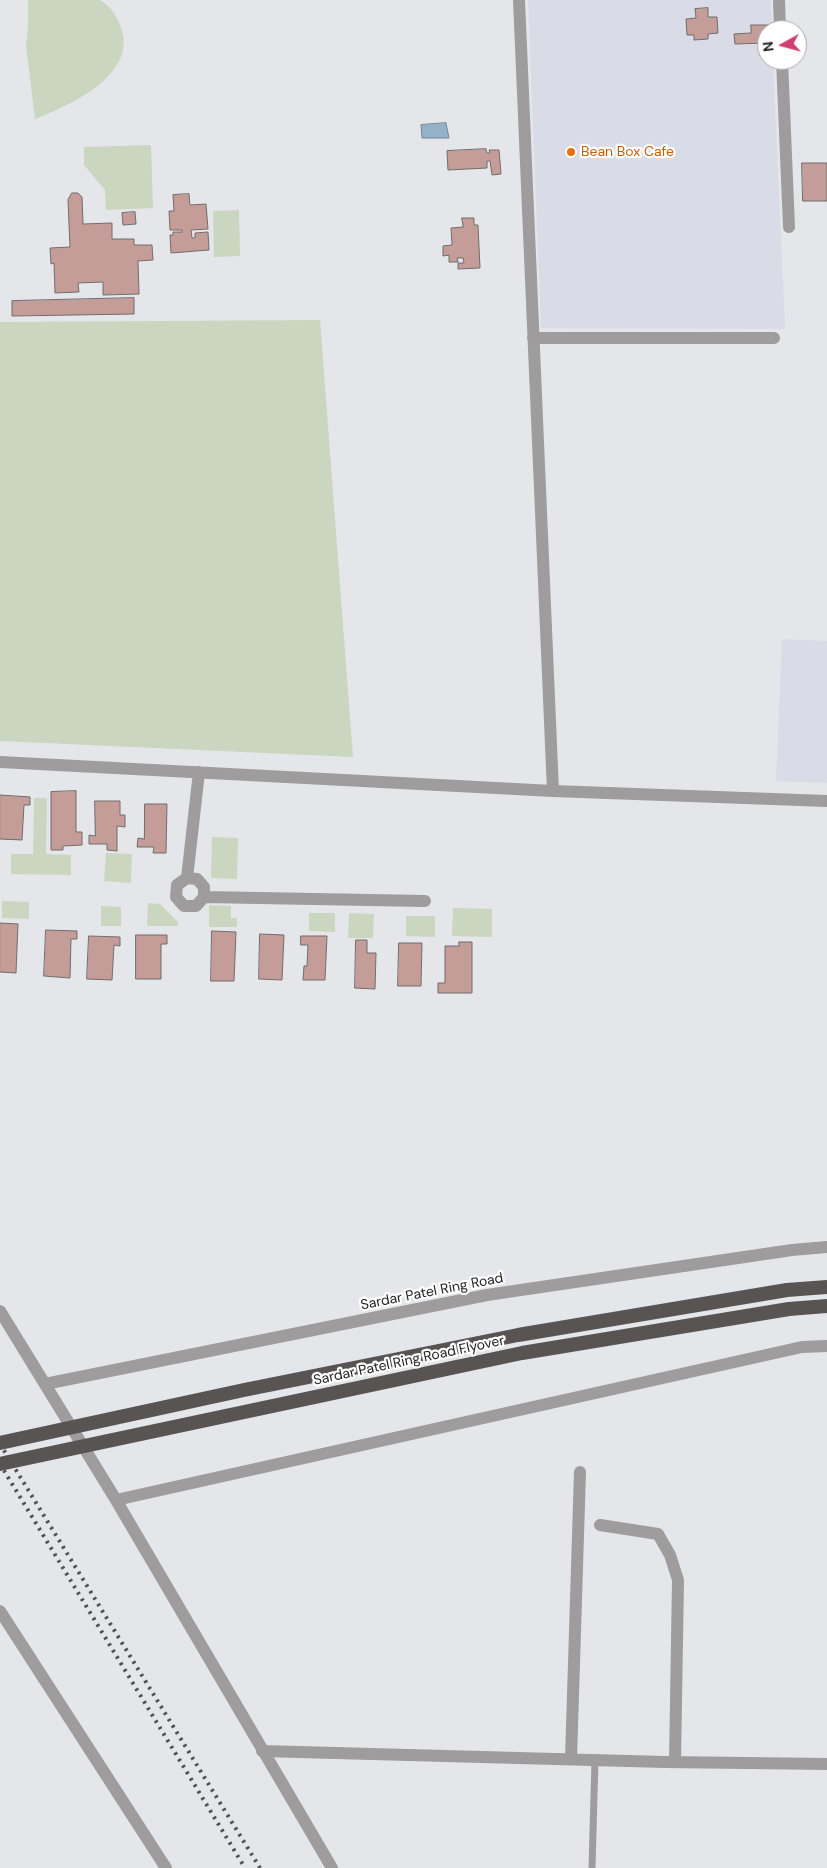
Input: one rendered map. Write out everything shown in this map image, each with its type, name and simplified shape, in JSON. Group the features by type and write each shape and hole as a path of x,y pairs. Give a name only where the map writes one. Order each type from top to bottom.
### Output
{"highway":[{"name":"Sardar Patel Ring Road Flyover","path":"0,1443 244,1390 518,1335 787,1290 827,1287"},
{"name":"Sardar Patel Ring Road Flyover","path":"0,1464 522,1353 789,1309 827,1306"}],"street":[{"path":"518,0 553,791"},
{"path":"779,0 780,20"},
{"path":"782,70 789,227"},
{"path":"533,338 774,338"},
{"path":"0,762 553,791 827,801"},
{"path":"186,878 199,772"},
{"path":"186,878 197,879 204,887 204,897 196,906 184,906 176,897 177,885 186,878"},
{"path":"204,897 425,901"},
{"name":"Sardar Patel Ring Road","path":"45,1384 488,1295 782,1251 827,1247"},
{"path":"0,1310 116,1500 332,1868"},
{"path":"116,1500 802,1347 827,1346"},
{"path":"571,1759 580,1472"},
{"path":"600,1524 658,1534 670,1555 678,1580 675,1762"},
{"path":"0,1611 166,1868"},
{"path":"262,1751 827,1764"}],"lane":[{"path":"592,1868 595,1760"}],"shaded area":[{"path":"528,0 771,0 772,20 757,20 757,70 773,70 785,329 541,328"},
{"path":"782,639 827,641 827,783 776,781"}],"green space":[{"path":"28,0 100,0 111,9 116,17 122,31 123,47 119,62 96,87 65,106 35,119 26,45"},
{"path":"151,145 153,208 106,210 105,190 84,165 84,147"},
{"path":"239,210 240,256 214,257 213,211"},
{"path":"320,320 353,757 0,741 0,322"},
{"path":"34,798 47,798 46,854 71,855 71,875 11,874 11,854 33,854"},
{"path":"212,837 238,838 237,879 211,878"},
{"path":"106,853 132,854 131,883 104,881"},
{"path":"2,901 29,902 29,919 2,918"},
{"path":"148,903 160,904 178,922 178,926 147,926"},
{"path":"209,905 231,906 231,918 237,918 237,927 209,927"},
{"path":"101,906 121,907 121,926 101,926"},
{"path":"453,908 492,909 492,937 452,936"},
{"path":"309,913 335,913 335,932 309,931"},
{"path":"349,913 374,914 373,938 348,938"},
{"path":"406,916 435,916 435,937 406,936"}],"water":[{"path":"446,123 449,138 422,138 421,125"}],"building":[{"path":"708,8 708,17 717,17 718,33 708,34 708,39 694,40 694,35 687,35 686,19 696,18 695,9"},
{"path":"751,25 757,25 757,43 735,44 734,34 751,33"},
{"path":"486,149 487,153 490,153 489,150 499,150 501,174 492,175 490,161 487,161 487,168 448,170 447,151"},
{"path":"802,163 827,163 827,201 803,201"},
{"path":"72,193 78,193 82,197 83,224 112,223 112,239 134,239 134,245 152,245 153,260 138,261 139,294 103,295 103,282 78,283 79,292 55,293 54,263 51,264 50,248 70,247 68,200"},
{"path":"189,194 190,205 206,204 208,229 191,230 192,238 195,238 195,233 208,232 209,250 171,253 170,235 173,235 173,232 182,232 182,230 170,230 169,211 174,211 173,195"},
{"path":"135,212 136,224 123,225 122,213"},
{"path":"462,218 474,218 474,225 478,225 480,268 458,269 458,263 464,263 463,258 457,258 458,262 449,262 449,255 443,256 443,246 452,245 451,228 463,227"},
{"path":"134,298 134,314 12,316 12,301"},
{"path":"76,791 76,832 82,832 82,845 63,846 63,850 51,850 51,792"},
{"path":"0,795 30,797 30,805 24,805 22,840 0,839"},
{"path":"95,801 120,801 120,815 125,815 125,827 117,826 117,851 107,850 107,844 89,844 89,835 95,836"},
{"path":"145,804 167,804 166,853 153,853 154,847 137,847 138,838 144,839"},
{"path":"0,923 18,924 16,973 0,972"},
{"path":"46,930 77,931 77,939 71,939 70,978 44,976"},
{"path":"212,931 236,932 234,981 211,981"},
{"path":"260,934 284,935 282,980 259,979"},
{"path":"136,935 167,935 167,944 161,944 161,979 136,979"},
{"path":"89,936 120,937 120,946 114,945 112,980 87,979"},
{"path":"301,936 327,936 325,980 303,980 304,966 307,966 308,945 301,945"},
{"path":"356,940 367,940 367,953 376,953 375,989 355,988"},
{"path":"459,942 472,942 472,993 438,993 438,983 445,983 445,946 459,946"},
{"path":"399,943 422,943 421,986 398,986"}],"railway":[{"path":"0,1444 260,1868"},
{"path":"0,1464 245,1868"}],"place":[{"name":"Bean Box Cafe","path":"571,152"}]}
